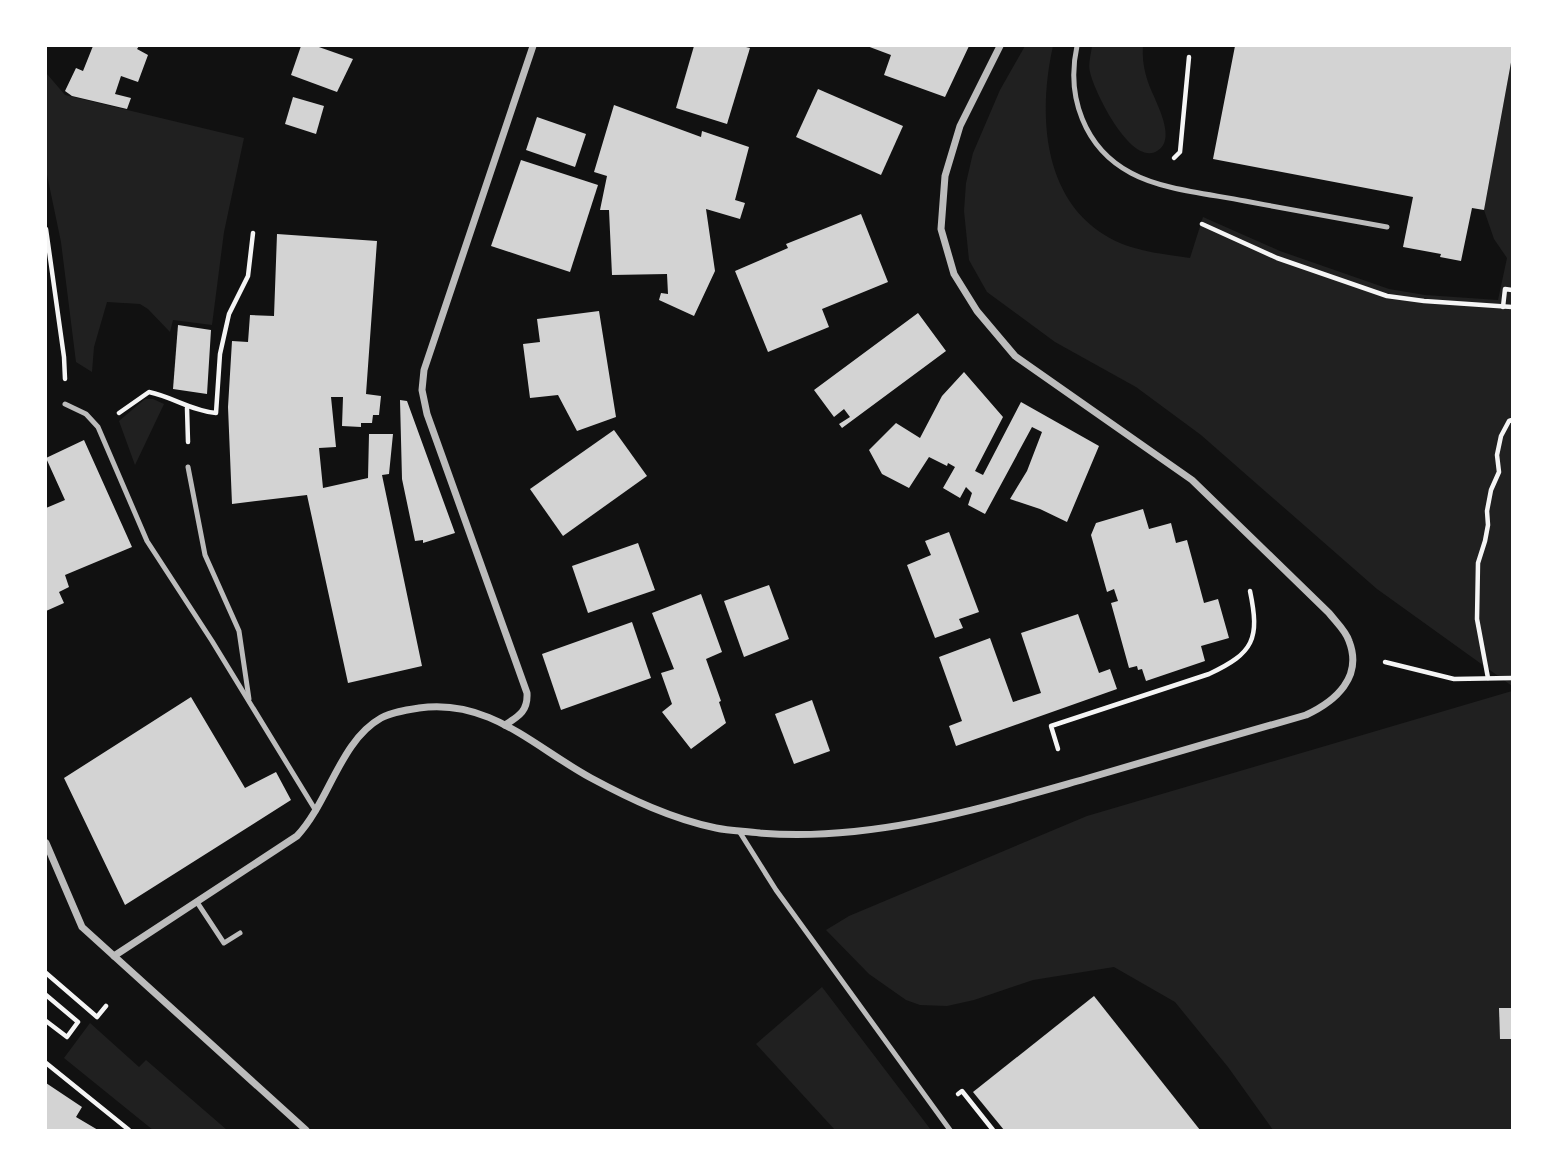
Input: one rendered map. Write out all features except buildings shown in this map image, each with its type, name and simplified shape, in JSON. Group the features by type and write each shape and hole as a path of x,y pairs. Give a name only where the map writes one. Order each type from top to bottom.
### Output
{"street":[{"path":"505,725 523,713 528,704 527,693 427,414 422,390 424,370 533,46"},
{"path":"114,956 297,836 317,812 350,748 379,719 406,711 440,707 470,710 505,725 589,777 682,819 718,829 799,836 854,833 973,811 1306,715 1334,699 1345,688 1352,674 1353,656 1349,638 1329,613 1192,480 1015,356 978,311 954,274 941,229 945,176 960,126 1000,46"},
{"path":"46,843 82,927 306,1130"}],"lane":[{"path":"1077,46 1073,77 1076,101 1084,125 1097,146 1113,162 1132,174 1192,191 1387,227"},
{"path":"65,404 86,415 98,427 147,541 317,812"},
{"path":"188,467 205,555 239,631 249,702"},
{"path":"739,831 776,890 950,1130"},
{"path":"197,902 224,943 240,933"}],"path":[{"path":"1153,182 1180,152 1189,57"},
{"path":"1192,191 1193,210 1202,224 1277,258 1387,296 1513,307"},
{"path":"46,229 64,357 65,404"},
{"path":"98,427 149,393 170,397 187,408 216,414 220,354 229,314 248,276 253,233"},
{"path":"1503,307 1505,289 1513,290"},
{"path":"1488,678 1477,619 1478,563 1488,525 1487,511 1491,490 1499,472 1497,455 1501,436 1509,421 1513,420"},
{"path":"1058,749 1051,726 1209,674 1233,663 1250,644 1254,632 1256,619 1251,591"},
{"path":"1385,662 1454,680 1513,678"},
{"path":"46,973 97,1017 106,1006"},
{"path":"46,995 78,1022 67,1037 46,1021"},
{"path":"46,1063 129,1130"}],"shaded area":[{"path":"1025,46 1053,46 1046,105 1047,135 1053,164 1064,191 1080,214 1102,233 1138,249 1190,258 1203,217 1280,251 1389,289 1425,295 1498,300 1507,258 1494,239 1484,210 1512,57 1512,686 1377,589 1201,435 1136,387 1055,342 987,292 969,260 964,211 966,183 973,153 1000,90"},
{"path":"1092,46 1143,46 1147,78 1165,128 1166,137 1157,151 1147,153 1136,148 1115,125 1098,95 1090,72"},
{"path":"47,74 65,95 244,138 224,232 212,325 173,320 170,332 140,304 107,302 94,347 92,372 76,362 61,242 46,170"},
{"path":"145,399 164,404 135,465 119,421"},
{"path":"1512,691 1512,1008 1499,1009 1500,1039 1512,1039 1512,1130 1273,1130 1228,1067 1175,1002 1114,967 1033,980 947,1006 920,1005 906,1000 869,974 826,930 849,916 1087,816"},
{"path":"822,987 931,1130 835,1130 756,1044"},
{"path":"90,1023 139,1067 146,1060 227,1130 153,1130 64,1058"}]}
